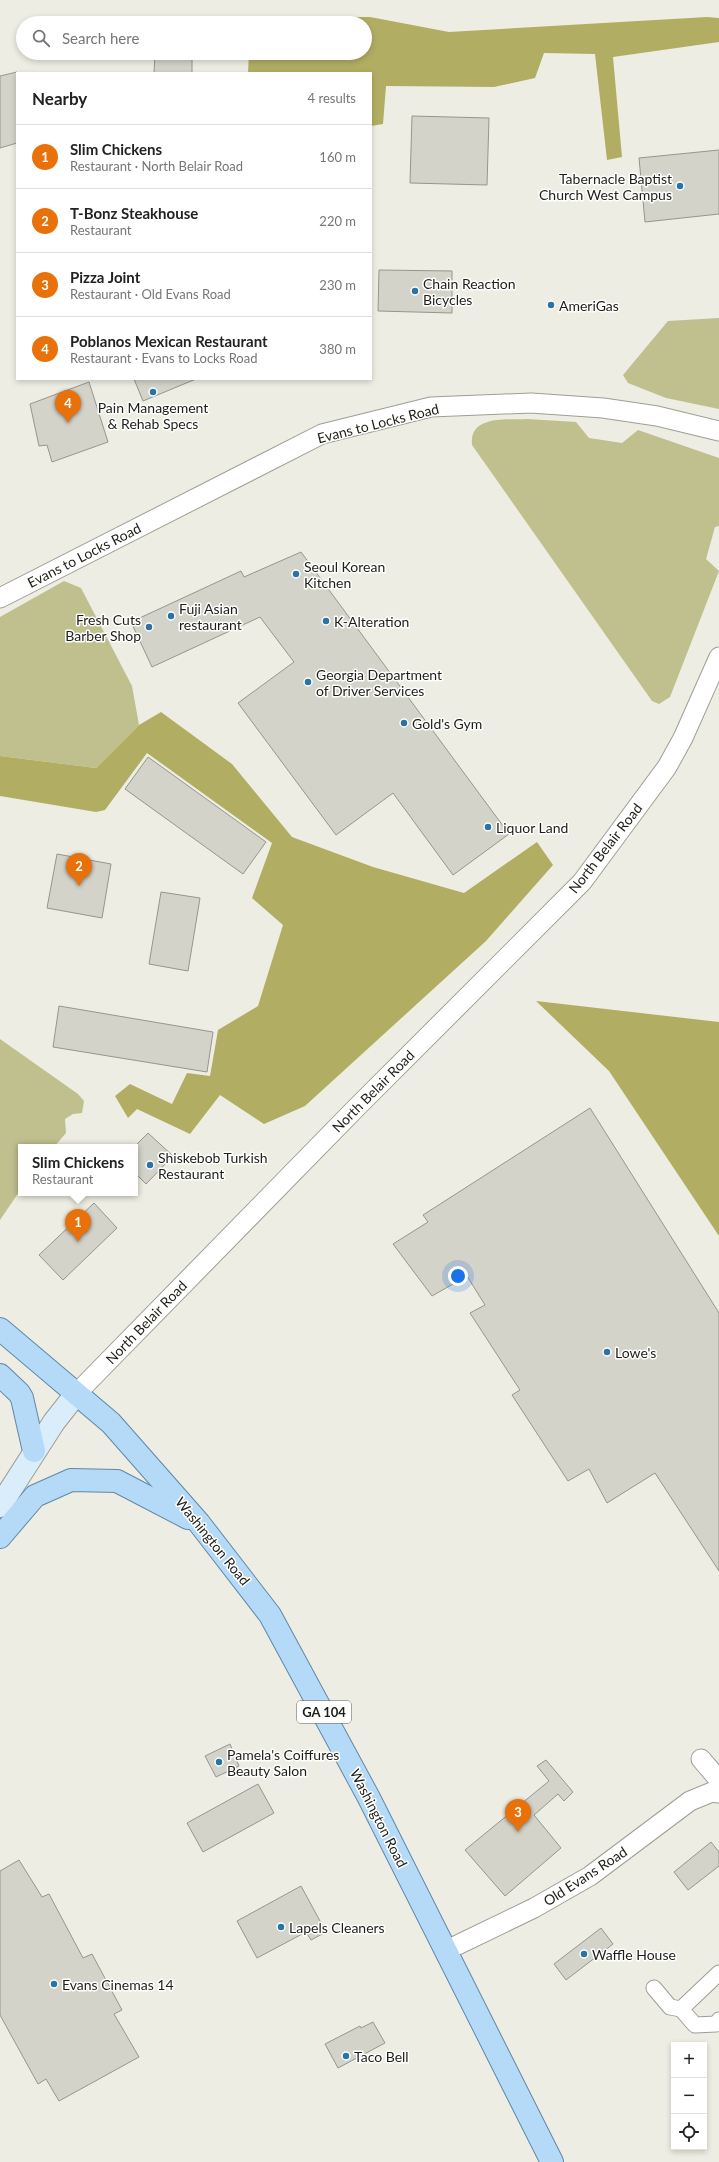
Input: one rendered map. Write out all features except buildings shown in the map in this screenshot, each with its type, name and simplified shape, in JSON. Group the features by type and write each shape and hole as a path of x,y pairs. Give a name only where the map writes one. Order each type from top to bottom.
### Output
{"main road":[{"name":"Washington Road","path":"0,1330 111,1424 199,1523 270,1615 369,1798 552,2162"},
{"path":"0,1375 19,1393 22,1398 34,1451"},
{"name":"North Belair Road","path":"0,1506 34,1451 76,1394"},
{"path":"0,1537 35,1496 71,1480 117,1481 199,1523"}],"street":[{"name":"Evans to Locks Road","path":"0,598 322,434 431,407 531,403 603,408 657,416 719,431"},
{"name":"North Belair Road","path":"76,1394 356,1108 582,882 667,767 683,738 719,657"},
{"path":"701,1759 719,1780"},
{"name":"Old Evans Road","path":"445,1951 534,1908 578,1883 634,1844 690,1801 712,1792 719,1793"},
{"path":"681,2009 719,1973"},
{"path":"654,1988 670,2007 681,2009 695,2024 716,2024 719,2020"}],"shaded area":[{"path":"372,17 449,32 707,17 719,18 719,42 613,57 622,157 607,160 595,54 544,53 535,78 494,87 386,86 383,124 372,126 372,72 248,72 249,60 372,60"},
{"path":"719,318 719,409 666,398 628,383 623,375 668,321"},
{"path":"527,419 576,422 589,438 622,443 638,430 719,458 719,526 715,527 706,559 719,571 670,697 659,704 652,701 472,445 473,435 476,428 483,424 490,421"},
{"path":"64,581 81,588 132,686 139,725 96,768 0,756 0,617"},
{"path":"161,712 232,764 292,837 373,867 464,893 537,842 553,865 486,941 305,1106 264,1124 220,1095 190,1134 137,1109 128,1118 115,1096 130,1084 172,1104 187,1073 210,1076 218,1030 258,1006 283,925 252,898 272,843 147,753 105,810 96,812 0,796 0,756 96,768 139,725"},
{"path":"536,1001 719,1022 719,1236 609,1071"},
{"path":"0,1039 78,1094 84,1101 82,1113 73,1114 65,1119 66,1133 57,1144 18,1144 18,1193 0,1220"}],"place":[{"name":"Tabernacle Baptist Church West Campus","path":"680,186"},
{"name":"Chain Reaction Bicycles","path":"415,291"},
{"name":"AmeriGas","path":"551,305"},
{"name":"Pain Management & Rehab Specs","path":"153,392"},
{"name":"Poblanos Mexican Restaurant","path":"68,423"},
{"name":"Seoul Korean Kitchen","path":"296,574"},
{"name":"Fuji Asian restaurant","path":"171,616"},
{"name":"K-Alteration","path":"326,621"},
{"name":"Fresh Cuts Barber Shop","path":"149,627"},
{"name":"Georgia Department of Driver Services","path":"308,682"},
{"name":"Gold's Gym","path":"404,723"},
{"name":"Liquor Land","path":"488,827"},
{"name":"T-Bonz Steakhouse","path":"79,886"},
{"name":"Shiskebob Turkish Restaurant","path":"150,1165"},
{"name":"Slim Chickens","path":"78,1242"},
{"name":"Lowe's","path":"607,1352"},
{"name":"Pamela's Coiffures Beauty Salon","path":"219,1762"},
{"name":"Pizza Joint","path":"518,1832"},
{"name":"Lapels Cleaners","path":"281,1927"},
{"name":"Waffle House","path":"584,1954"},
{"name":"Evans Cinemas 14","path":"54,1984"},
{"name":"Taco Bell","path":"346,2056"}]}
